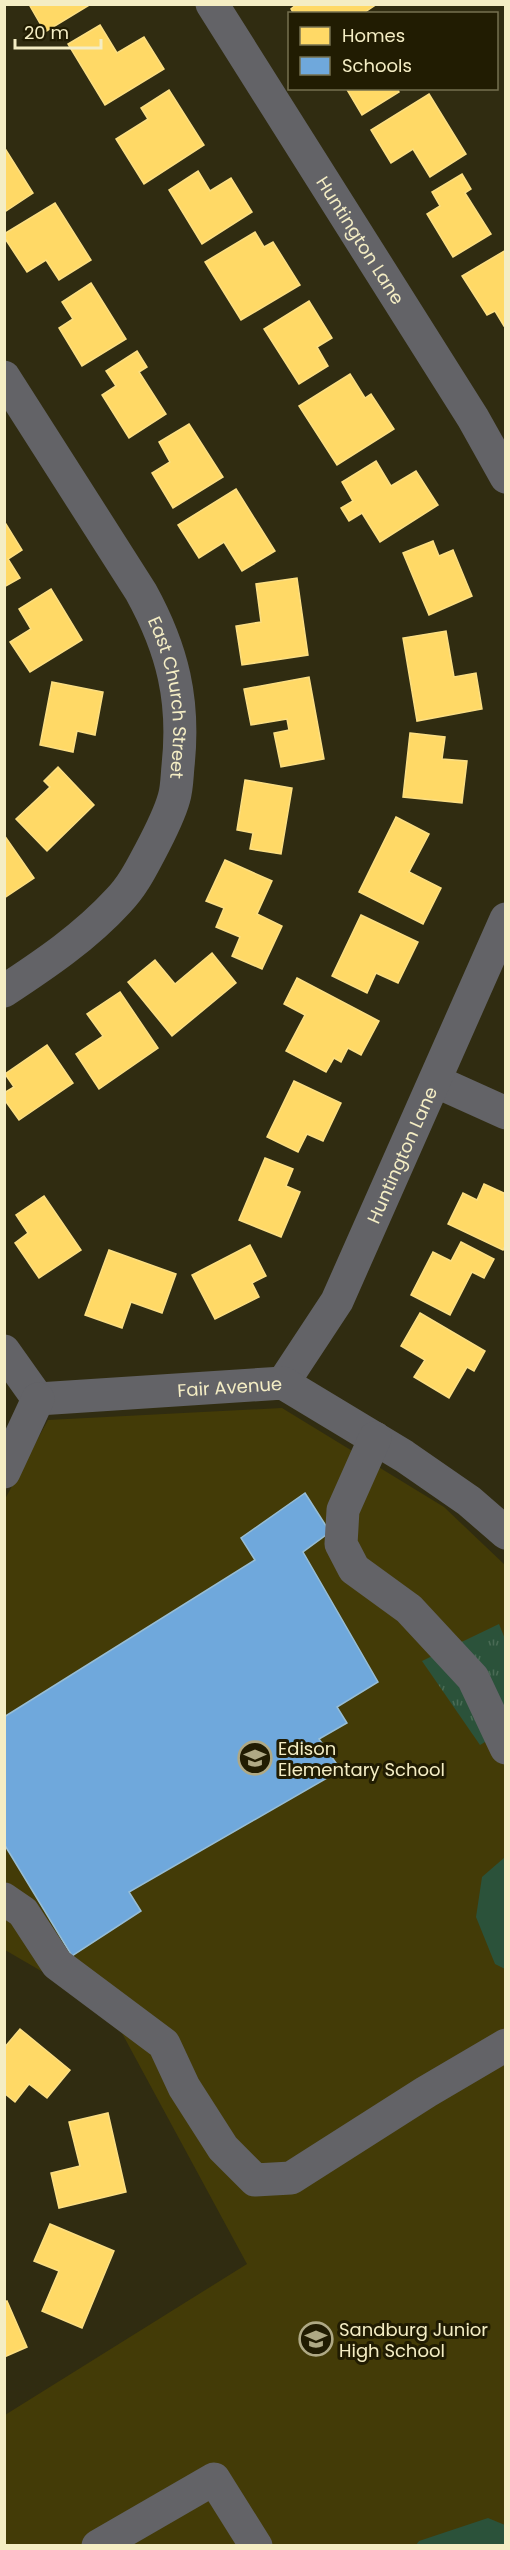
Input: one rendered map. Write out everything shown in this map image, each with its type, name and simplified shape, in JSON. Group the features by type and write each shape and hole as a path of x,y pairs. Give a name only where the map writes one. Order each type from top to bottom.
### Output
{"street":[{"name":"Huntington Lane","path":"212,4 473,418 506,477"},
{"name":"East Church Street","path":"4,377 141,592 158,623 175,674 180,712 180,749 174,797 139,874 97,924 71,945 4,991"},
{"name":"Huntington Lane","path":"283,1383 337,1301 506,919"},
{"path":"435,1081 506,1113"},
{"path":"4,1351 38,1399 4,1472"},
{"name":"Fair Avenue","path":"38,1399 283,1383 375,1438 469,1501 506,1533"},
{"path":"375,1438 343,1510 341,1544 354,1569 409,1609 473,1678 506,1748"},
{"path":"4,1899 23,1912 57,1964 164,2043 184,2087 223,2148 255,2180 291,2178 426,2092 506,2045"},
{"path":"99,2546 214,2479 256,2546"}],"shaded area":[{"name":"Edison Elementary School","path":"282,1408 444,1507 505,1565 505,2545 5,2545 5,2415 247,2264 110,2011 5,1950 5,1499 48,1420"}],"green space":[{"path":"499,1624 505,1639 505,1730 480,1745 422,1661"},
{"path":"505,1857 505,1969 495,1964 476,1917 482,1877"},
{"path":"488,2518 505,2525 505,2545 416,2545 419,2541"}],"building: Homes":[{"path":"33,4 91,4 45,32 30,6"},
{"path":"297,4 377,4 365,12 293,12 291,9"},
{"path":"100,25 117,53 144,37 164,69 105,105 68,44"},
{"path":"169,90 204,145 144,184 116,139 148,119 141,108"},
{"path":"347,90 398,90 399,92 362,115"},
{"path":"429,94 466,154 430,177 413,149 391,163 371,130"},
{"path":"4,147 33,193 6,211 4,208"},
{"path":"198,171 210,191 231,178 252,212 202,244 169,190"},
{"path":"462,174 471,189 465,193 491,234 453,257 427,214 440,206 432,192"},
{"path":"55,203 91,260 59,280 46,260 27,272 4,237 4,234"},
{"path":"255,232 264,247 273,242 300,285 241,320 205,262"},
{"path":"506,250 506,325 504,326 495,311 487,315 462,276"},
{"path":"91,283 126,339 82,366 59,328 73,319 62,302"},
{"path":"309,301 332,338 317,347 328,366 299,384 264,329"},
{"path":"137,351 147,367 139,372 166,414 129,438 102,395 116,386 106,371"},
{"path":"350,374 365,398 371,394 394,429 337,465 299,406"},
{"path":"189,424 223,477 173,508 152,473 170,462 159,442"},
{"path":"376,461 391,486 416,471 438,505 380,542 362,513 349,521 341,508 353,501 342,482"},
{"path":"236,489 275,551 242,571 224,542 199,558 178,525"},
{"path":"4,521 22,550 8,559 20,578 4,587"},
{"path":"433,541 439,556 453,550 472,596 429,615 403,553"},
{"path":"297,578 308,655 242,665 236,626 261,622 256,584"},
{"path":"51,589 82,640 30,672 10,642 31,629 19,609"},
{"path":"446,631 454,677 476,673 482,709 417,721 403,638"},
{"path":"309,677 324,759 281,767 274,733 289,730 287,719 251,725 244,689"},
{"path":"52,682 103,692 95,735 77,731 73,752 40,745"},
{"path":"410,733 445,737 442,759 467,761 462,803 403,797"},
{"path":"58,767 94,805 47,851 16,819 50,787 44,781"},
{"path":"245,780 292,788 281,854 250,849 253,833 237,830"},
{"path":"396,817 429,834 409,872 441,888 423,924 359,892"},
{"path":"4,835 34,878 4,898"},
{"path":"225,860 272,881 257,914 282,926 262,969 232,956 240,937 216,927 224,908 206,901"},
{"path":"361,915 418,942 398,983 376,973 367,993 332,976"},
{"path":"212,953 236,983 172,1036 128,982 155,960 175,984"},
{"path":"297,978 379,1021 361,1055 348,1048 341,1062 334,1058 326,1072 286,1051 305,1015 284,1004"},
{"path":"120,992 158,1048 99,1089 76,1054 103,1036 87,1014"},
{"path":"47,1045 73,1083 19,1120 4,1099 4,1093 14,1087 5,1074"},
{"path":"294,1081 341,1103 323,1141 307,1134 298,1152 267,1137"},
{"path":"265,1158 293,1169 286,1186 300,1192 281,1237 239,1220"},
{"path":"484,1184 506,1194 506,1244 503,1250 448,1224 463,1193 477,1200"},
{"path":"44,1196 81,1250 39,1278 15,1243 28,1233 16,1215"},
{"path":"461,1242 494,1259 484,1278 472,1272 450,1315 411,1295 433,1252 451,1261"},
{"path":"250,1245 266,1276 252,1283 259,1297 215,1319 192,1275"},
{"path":"109,1250 176,1274 162,1313 131,1302 122,1328 85,1315"},
{"path":"420,1313 485,1351 474,1371 467,1367 449,1398 414,1377 425,1360 401,1346"},
{"path":"20,2029 70,2070 47,2098 29,2084 15,2102 4,2093 4,2048"},
{"path":"108,2113 126,2192 59,2208 51,2173 80,2166 69,2122"},
{"path":"50,2224 114,2251 82,2328 42,2311 59,2271 34,2261"},
{"path":"7,2301 27,2347 4,2357 4,2302"}],"building: Schools":[{"path":"305,1493 330,1532 303,1552 378,1682 337,1707 347,1723 319,1739 341,1770 129,1892 141,1911 72,1956 4,1844 4,1717 255,1560 241,1538"}],"place":[{"name":"Edison Elementary School","path":"255,1758"},
{"name":"Sandburg Junior High School","path":"316,2339"}]}
